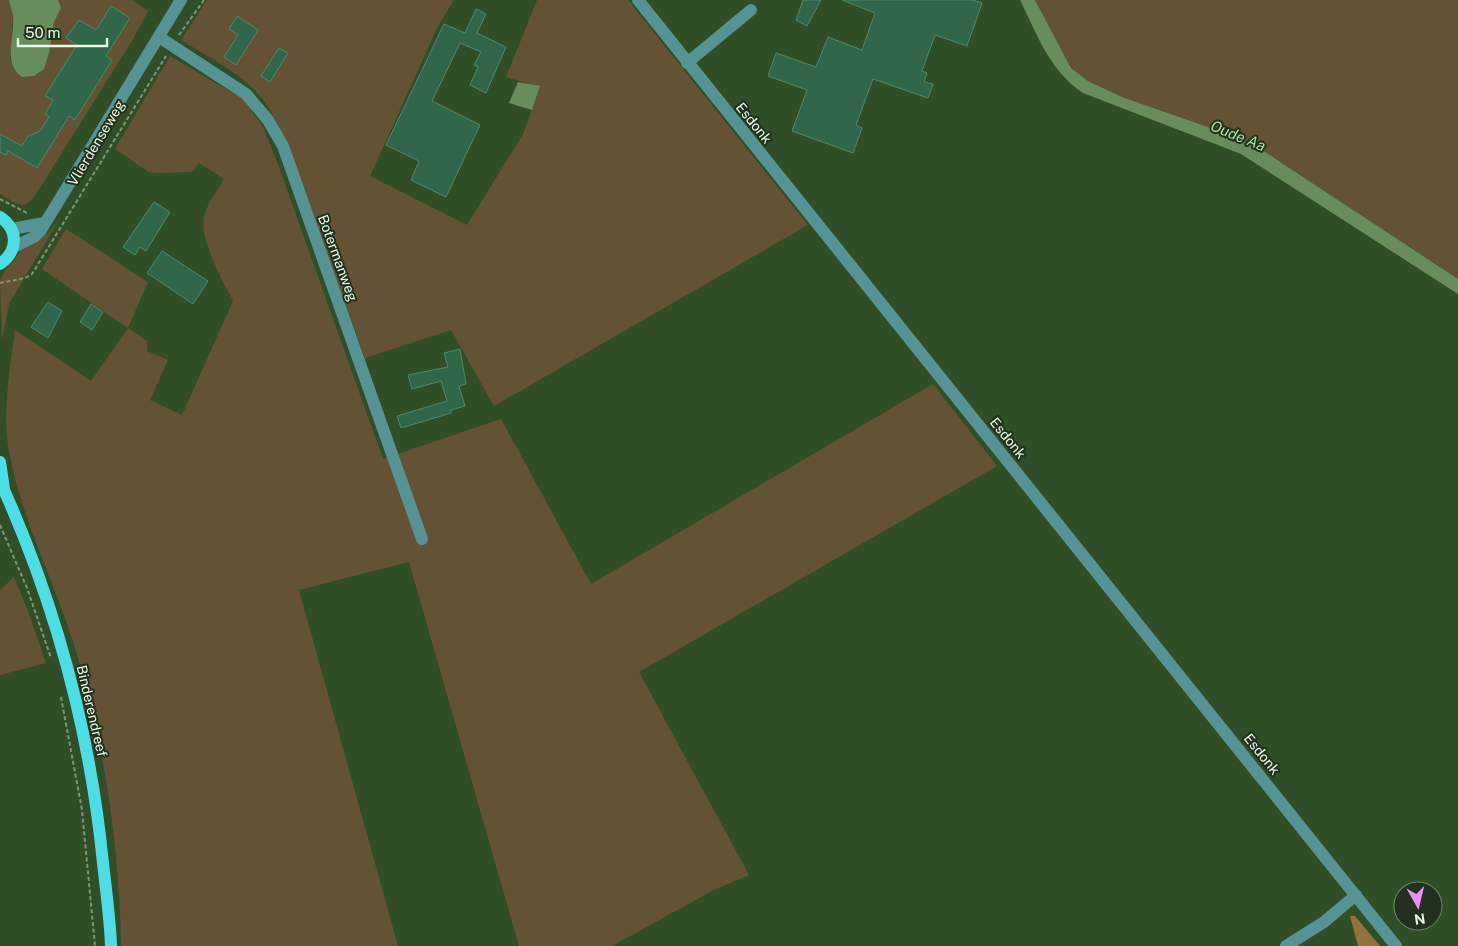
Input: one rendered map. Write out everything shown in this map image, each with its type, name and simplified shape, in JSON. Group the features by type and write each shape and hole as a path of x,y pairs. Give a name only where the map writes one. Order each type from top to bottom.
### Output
{"main road":[{"path":"0,217 12,229 14,247 8,258 0,264"},
{"name":"Binderendreef","path":"0,462 2,487 40,582 66,663 82,729 97,802 110,946"}],"street":[{"name":"Esdonk","path":"638,0 1396,946"},
{"name":"Vlierdenseweg","path":"14,247 34,237 44,223 181,1"},
{"path":"687,63 751,10"},
{"name":"Botermanweg","path":"159,37 246,94 268,120 282,146 422,539"},
{"path":"12,229 44,223"},
{"path":"1286,946 1324,922 1356,895"}],"path":[{"name":"Vlierdenseweg","path":"0,283 25,278 32,274 56,240 173,45 204,0"},
{"path":"0,198 22,212 30,214"},
{"path":"0,525 27,588 51,659"},
{"name":"Binderendreef","path":"60,696 82,810 95,946"}],"shaded area":[{"path":"0,0 9,0 13,16 10,62 51,34 54,22 61,8 58,0 132,0 148,11 133,39 33,199 24,205 15,203 0,194"},
{"path":"9,0 58,0 61,8 54,22 49,53 44,69 34,76 22,77 12,65 13,16"},
{"path":"207,0 454,0 439,24 370,176 467,225 523,134 540,87 506,77 537,0 628,0 808,225 494,406 451,330 365,358 291,152 270,110 249,84 181,40"},
{"path":"1020,0 1035,0 1071,68 1088,81 1122,97 1231,135 1256,146 1458,279 1458,294 1241,154 1083,93 1061,74 1053,63"},
{"path":"1035,0 1458,0 1458,279 1256,146 1231,135 1122,97 1088,81 1071,68"},
{"path":"170,56 243,99 263,127 383,459 501,419 591,584 933,384 997,466 639,672 749,875 714,890 612,946 519,946 409,562 299,590 398,946 121,946 118,875 114,838 96,728 88,692 70,632 22,504 9,451 6,422 15,330 91,381 128,328 147,341 147,351 168,360 150,400 182,415 233,301 213,260 205,238 204,227 204,217 207,208 224,179 199,163 192,172 150,173 115,149"},
{"path":"518,82 540,86 532,110 509,103"},
{"path":"60,218 9,304 2,340 0,280 6,268 14,261 20,251 49,232"},
{"path":"66,229 148,282 128,328 42,269"},
{"path":"14,577 46,663 0,675 0,590"},
{"path":"1350,916 1355,916 1380,946 1358,946"}],"building":[{"path":"803,0 821,0 807,26 796,20"},
{"path":"842,0 973,0 982,3 967,46 935,35 922,71 927,73 924,82 933,84 928,98 873,79 856,125 862,128 853,153 792,131 807,90 768,76 776,53 816,67 828,37 862,50 875,13"},
{"path":"111,6 130,18 106,56 112,60 75,120 69,116 37,168 8,151 6,155 0,152 0,134 22,146 28,136 40,131 49,117 45,114 53,100 45,96 77,45 66,38 79,20 96,30"},
{"path":"476,9 486,14 477,33 506,47 486,93 470,85 478,67 474,65 481,52 460,43 432,101 480,125 446,197 411,180 419,161 386,145 444,24 465,33"},
{"path":"237,16 258,30 236,65 224,57 238,35 229,29"},
{"path":"279,48 288,53 270,82 261,76"},
{"path":"154,202 170,212 146,251 140,247 135,255 123,247"},
{"path":"162,251 208,281 193,304 147,273"},
{"path":"48,302 62,311 48,338 31,327"},
{"path":"91,304 103,312 92,330 80,322"},
{"path":"460,349 466,384 459,386 465,406 451,410 451,413 401,428 397,416 447,401 441,381 412,389 408,375 448,367 444,353"}],"water label":[{"name":"Oude Aa","path":"1238,136"}]}
